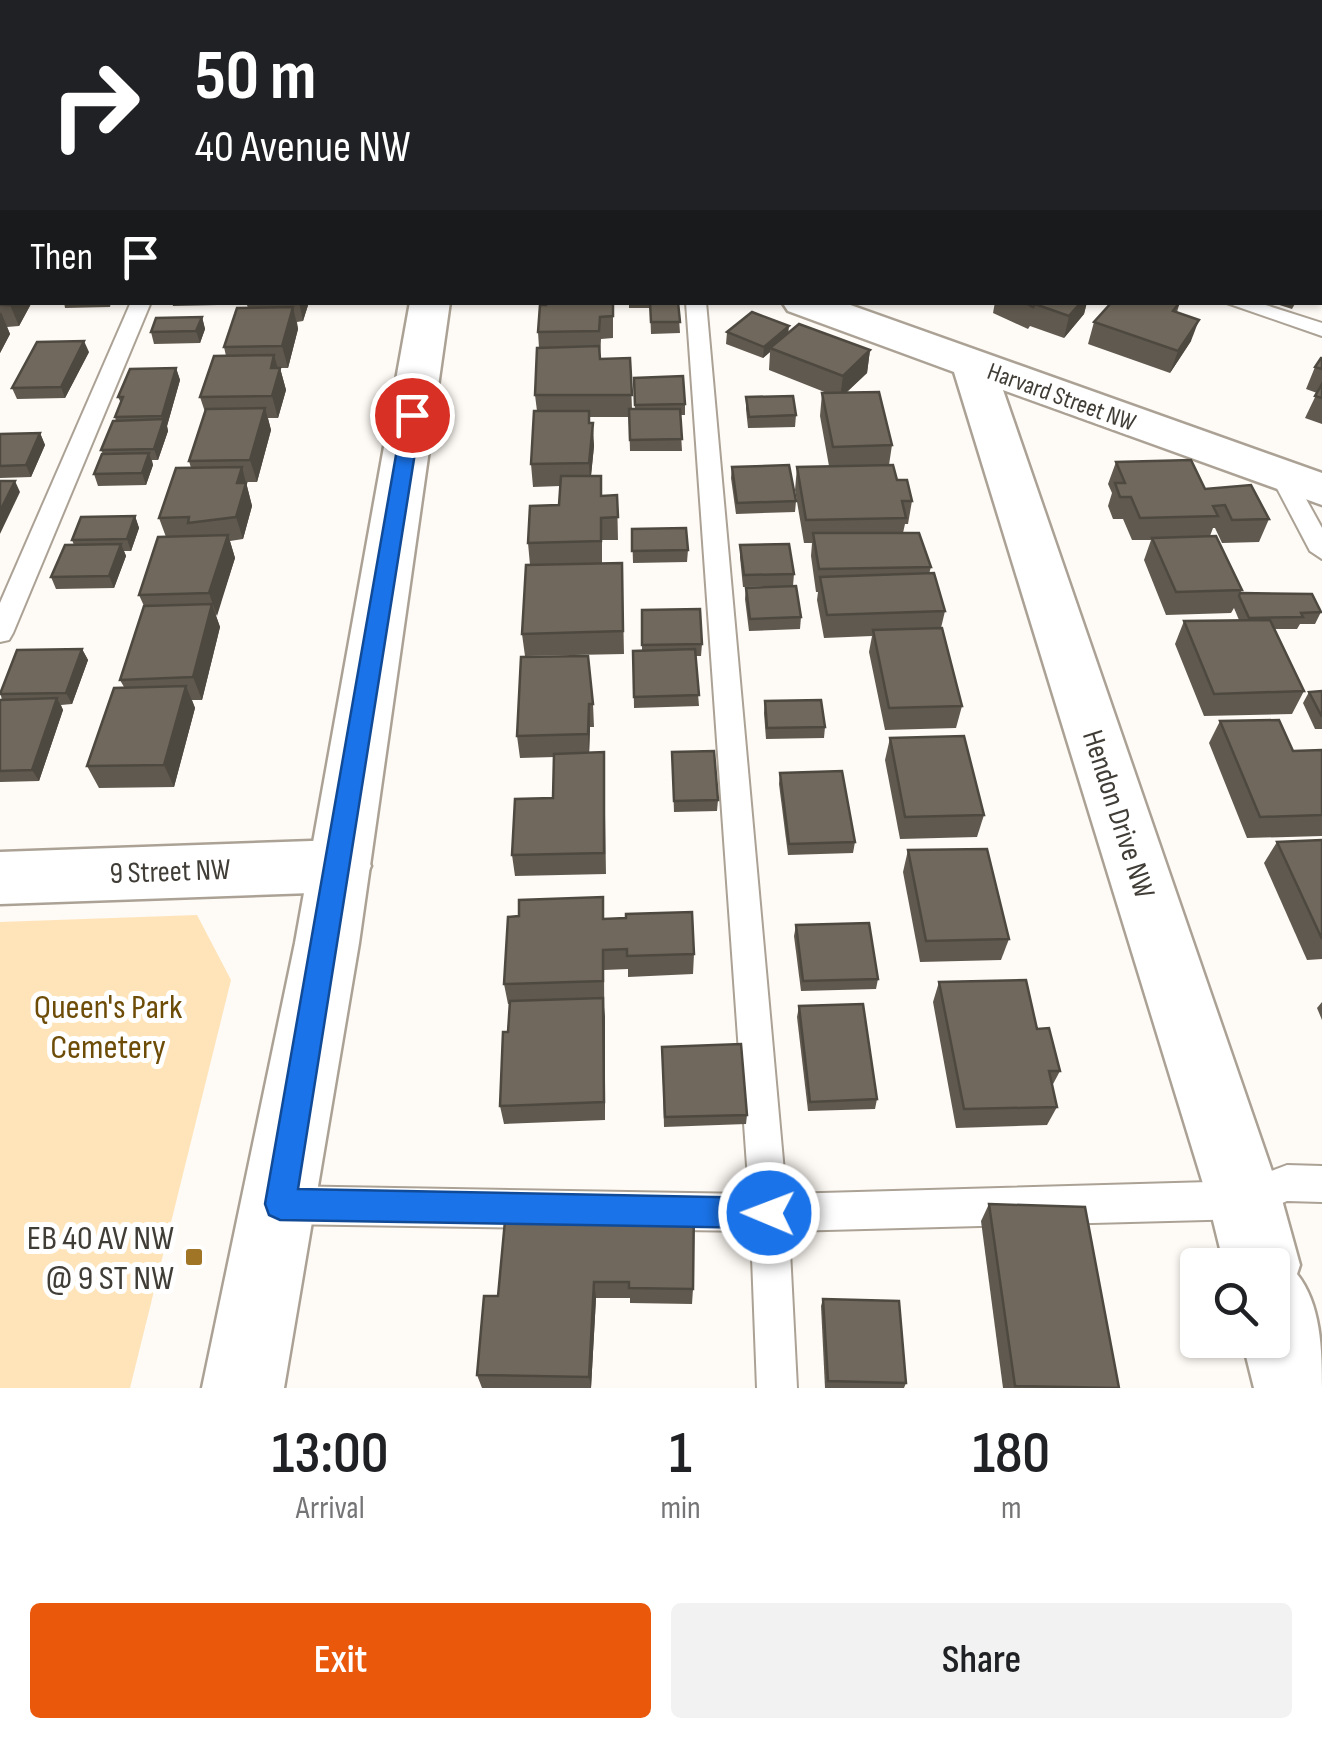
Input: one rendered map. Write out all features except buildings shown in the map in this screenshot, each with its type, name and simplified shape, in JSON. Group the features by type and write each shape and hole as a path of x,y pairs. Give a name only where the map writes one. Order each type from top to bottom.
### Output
{"street":[{"path":"243,1388 340,866 430,305"},
{"name":"Harvard Street NW","path":"810,305 1302,482"},
{"name":"Hendon Drive NW","path":"973,364 1258,1248"},
{"name":"9 Street NW","path":"0,878 340,866"},
{"path":"1287,1358 1295,1388"}],"lane":[{"path":"0,632 140,305"},
{"path":"696,305 769,1213 777,1388"},
{"path":"1243,305 1322,330"},
{"path":"1302,482 1322,551"},
{"path":"280,1204 769,1213 1245,1200 1287,1183 1322,1184"}],"green space":[{"name":"Queen's Park Cemetery","path":"197,915 231,980 130,1388 0,1388 0,922"}],"place":[{"name":"EB 40 AV NW @ 9 ST NW","path":"194,1257"}],"route":[{"path":"412,415 340,866 280,1204 769,1213"}]}
